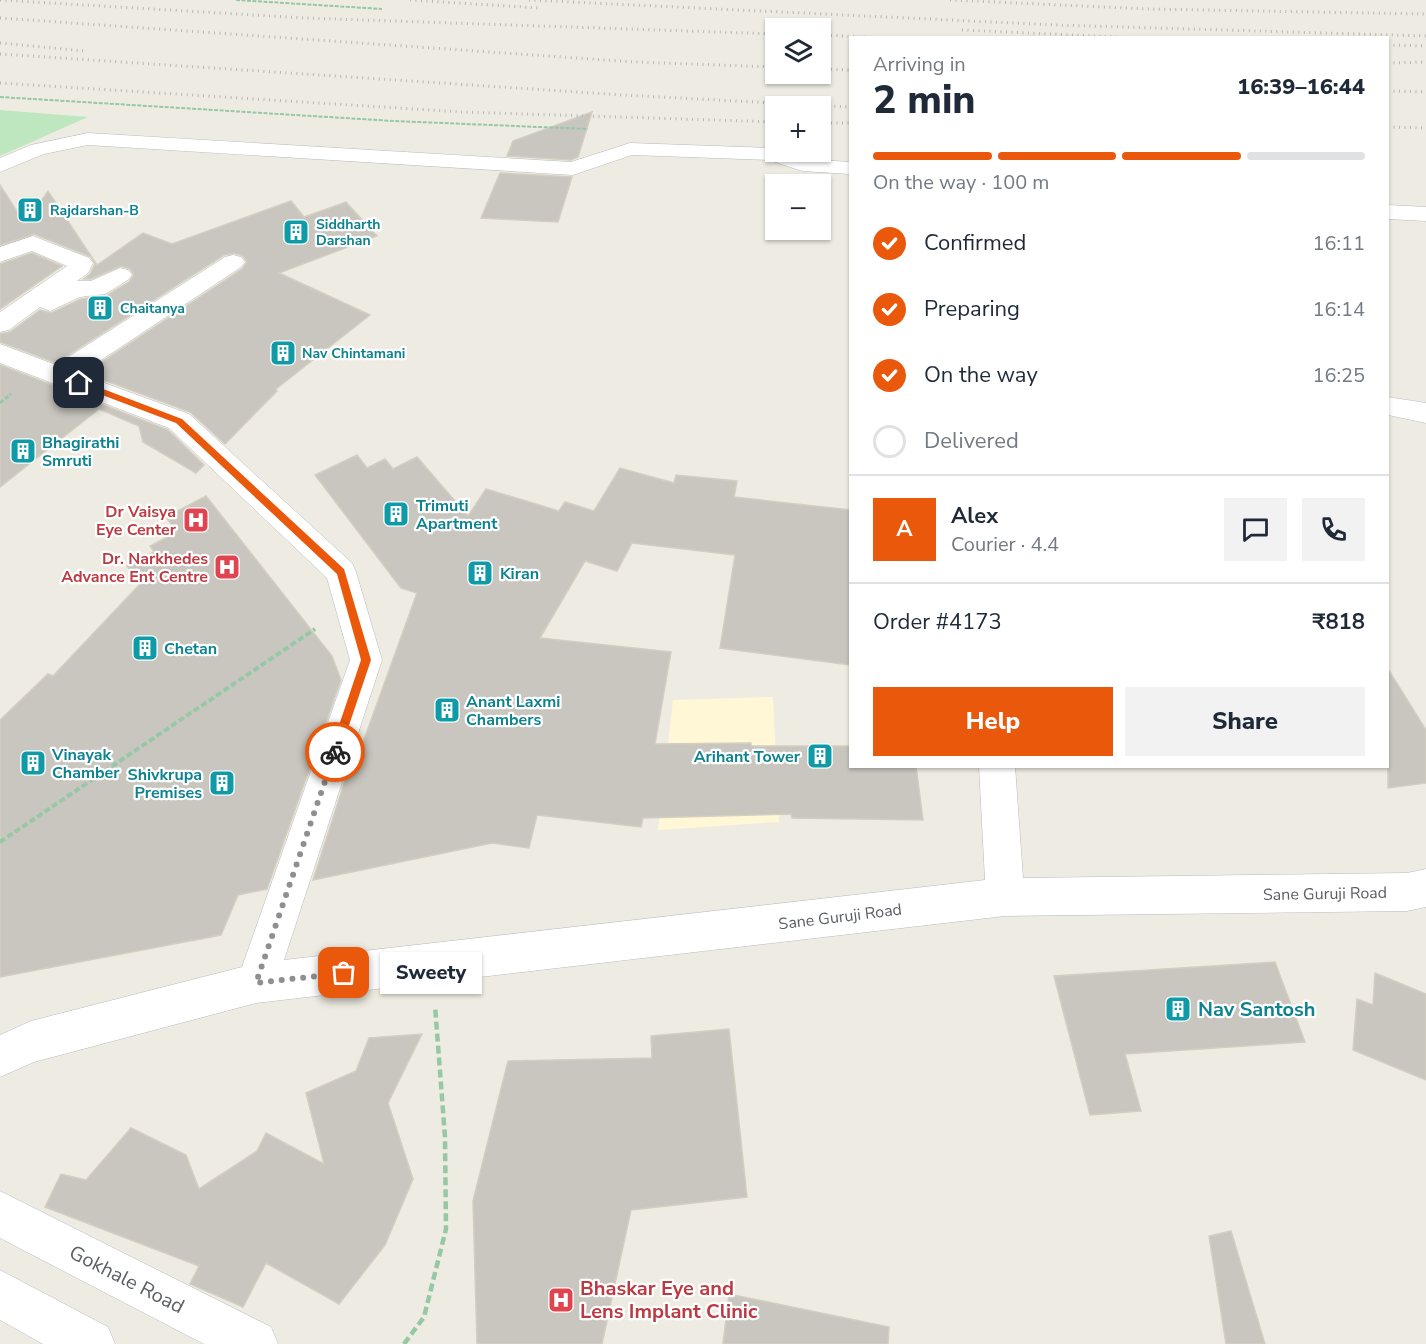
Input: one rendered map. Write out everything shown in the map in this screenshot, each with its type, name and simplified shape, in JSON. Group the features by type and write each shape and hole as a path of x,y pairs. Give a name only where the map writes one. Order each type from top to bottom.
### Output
{"street":[{"path":"0,166 38,149 88,139 573,169 630,149 772,154 802,165 849,168"},
{"path":"1389,212 1426,214"},
{"path":"0,255 33,243 81,262 80,268 0,324"},
{"path":"59,375 232,262"},
{"path":"0,335 66,293 76,289 96,289 120,275"},
{"path":"0,353 179,421 341,572 366,660 256,983"},
{"path":"1389,406 1426,413"},
{"path":"997,768 1005,897"},
{"name":"Sane Guruji Road","path":"0,1056 31,1042 256,983 1005,897 1407,892 1426,888"},
{"name":"Gokhale Road","path":"0,1214 254,1344"},
{"path":"0,1294 91,1344"}],"path":[{"path":"236,0 382,9"},
{"path":"0,97 394,121 596,129"},
{"path":"0,842 350,605"},
{"path":"404,1344 424,1317 446,1228 445,1137 431,963"}],"shaded area":[{"path":"773,697 779,822 658,830 673,700"}],"green space":[{"path":"0,110 88,117 0,156"}],"building":[{"path":"592,112 578,157 571,160 507,156 513,141"},
{"path":"500,173 572,177 558,222 481,218"},
{"path":"0,185 25,224 48,191 97,265 143,233 172,244 291,201 304,217 346,202 377,236 279,273 370,315 276,389 277,391 225,444 190,412 85,373 242,269 247,262 243,256 234,253 224,255 56,363 0,342 0,334 10,332 40,310 51,313 81,299 106,296 129,282 134,275 130,269 121,266 91,279 84,279 90,274 95,264 91,257 34,234 0,245"},
{"path":"32,253 62,266 0,309 0,264"},
{"path":"0,365 168,430 204,465 196,473 143,442 139,426 99,409 0,487"},
{"path":"357,455 367,468 385,459 393,469 417,457 468,516 486,489 559,511 565,502 594,511 620,468 674,483 676,475 737,481 734,497 849,510 849,665 720,648 735,555 632,543 617,571 585,561 540,638 671,652 655,744 751,743 751,746 849,746 849,768 916,768 923,820 792,818 791,814 643,818 641,827 537,815 529,848 492,843 313,880 359,737 362,745 417,593 401,588 315,475"},
{"path":"206,496 332,656 341,680 267,889 238,895 221,935 0,977 0,720 48,674 53,676 140,584 127,566 154,552 150,546 177,532 166,517"},
{"path":"1389,671 1426,730 1426,783 1388,788"},
{"name":"Nav Santosh","path":"1275,962 1305,1042 1125,1054 1141,1111 1090,1115 1054,976"},
{"path":"1375,973 1426,994 1426,1080 1353,1050 1357,999 1373,1005"},
{"path":"729,1029 747,1197 631,1210 602,1344 477,1344 473,1201 508,1061 652,1058 651,1036"},
{"path":"422,1034 388,1103 413,1179 385,1245 339,1304 266,1263 243,1307 190,1284 199,1266 45,1207 61,1174 86,1180 131,1128 186,1155 199,1189 257,1151 266,1133 324,1164 306,1093 356,1071 369,1038"},
{"path":"1231,1231 1265,1344 1226,1344 1209,1236"},
{"path":"729,1294 889,1327 888,1344 723,1344"}],"railway":[{"path":"0,0 305,18 765,34"},
{"path":"410,0 539,8"},
{"path":"529,0 1055,25 1426,36"},
{"path":"950,0 1147,9 1426,14"},
{"path":"0,18 634,62 765,67"},
{"path":"962,30 1095,36"},
{"path":"831,35 849,36"},
{"path":"0,43 85,51"},
{"path":"1389,45 1426,46"},
{"path":"0,54 623,95 849,107"},
{"path":"1389,63 1426,62"},
{"path":"831,69 849,70"},
{"path":"0,83 462,112 765,122"},
{"path":"1389,91 1426,92"},
{"path":"831,123 849,123"},
{"path":"1389,127 1426,128"}],"way so far":[{"path":"335,752 256,983 344,973"}],"place":[{"name":"Rajdarshan-B","path":"30,210"},
{"name":"Siddharth Darshan","path":"296,232"},
{"name":"Chaitanya","path":"100,308"},
{"name":"Nav Chintamani","path":"283,353"},
{"name":"Bhagirathi Smruti","path":"23,451"},
{"name":"Trimuti Apartment","path":"396,514"},
{"name":"Dr Vaisya Eye Center","path":"196,520"},
{"name":"Dr. Narkhedes Advance Ent Centre","path":"227,567"},
{"name":"Kiran","path":"480,573"},
{"name":"Chetan","path":"145,648"},
{"name":"Anant Laxmi Chambers","path":"447,710"},
{"name":"Arihant Tower","path":"820,756"},
{"name":"Vinayak Chamber","path":"33,763"},
{"name":"Shivkrupa Premises","path":"222,783"},
{"name":"Sweety","path":"344,973"},
{"name":"Nav Santosh","path":"1178,1009"},
{"name":"Bhaskar Eye and Lens Implant Clinic","path":"561,1300"}],"route":[{"path":"79,383 179,421 341,572 366,660 335,752"}]}
